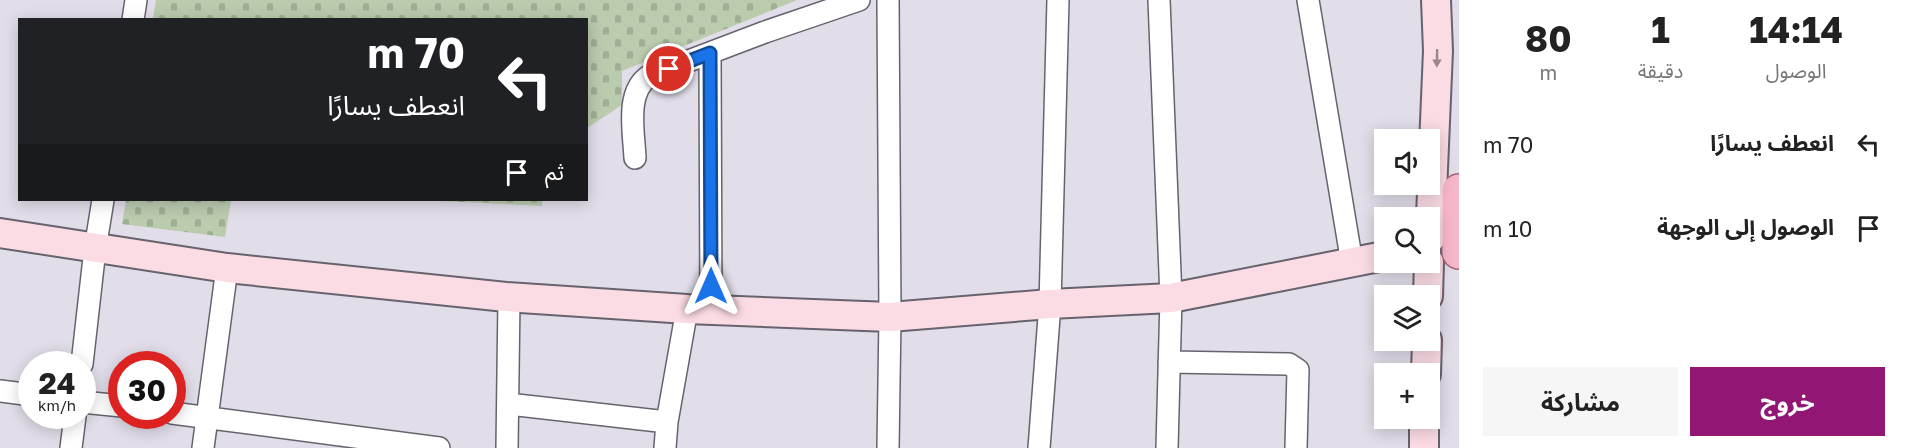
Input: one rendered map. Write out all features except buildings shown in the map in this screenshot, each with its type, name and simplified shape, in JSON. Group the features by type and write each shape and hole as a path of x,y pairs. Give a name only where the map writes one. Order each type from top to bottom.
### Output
{"main road":[{"path":"1459,192 1459,252"}],"street":[{"path":"133,18 136,0"},
{"path":"635,158 633,102 637,88 649,76 859,0"},
{"path":"888,0 890,317 888,448"},
{"path":"1039,448 1050,304 1058,0"},
{"path":"1159,0 1171,298 1167,448"},
{"path":"1308,0 1352,263"},
{"path":"1431,207 1437,63 1436,0"},
{"path":"665,448 667,422 699,309 710,53"},
{"path":"83,351 103,201"},
{"path":"0,233 227,268 509,298 890,317 1050,304 1171,298 1374,258"},
{"path":"1440,246 1458,242"},
{"path":"203,448 227,268"},
{"path":"507,448 509,298"},
{"path":"1169,362 1289,364 1298,370 1296,448"},
{"path":"0,391 18,393"},
{"path":"508,404 667,422"},
{"path":"186,415 439,448"},
{"path":"71,448 73,429"},
{"path":"1424,429 1424,448"}],"green space":[{"path":"156,0 797,0 622,71 622,105 588,127 588,18 153,18"},
{"path":"126,201 231,201 225,237 122,224"},
{"path":"441,201 542,201 542,206"}],"route":[{"path":"669,69 710,53 711,286"}]}
